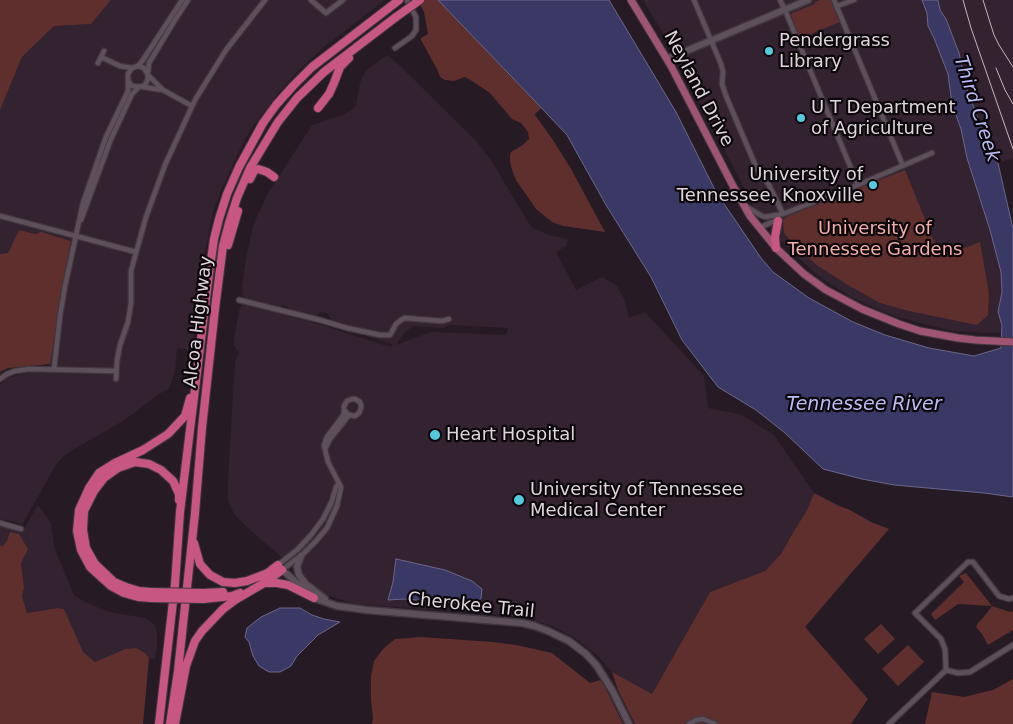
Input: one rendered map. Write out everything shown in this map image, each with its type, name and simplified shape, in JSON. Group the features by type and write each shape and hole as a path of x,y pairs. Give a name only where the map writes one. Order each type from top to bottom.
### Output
{"highway":[{"name":"Alcoa Highway","path":"160,724 175,584 180,512 210,263 219,219 227,194 239,167 276,105 312,67 399,0"},
{"name":"Alcoa Highway","path":"170,724 178,671 223,246 234,207 250,168 267,138 297,98 324,72 420,0"},
{"path":"318,108 329,94 340,67 350,57 381,34 384,27"},
{"path":"219,281 240,203 250,178 255,170 266,172 274,177"},
{"path":"776,248 775,237 780,217"},
{"path":"203,320 193,386 185,416 168,434 143,450 99,473 89,488 79,510 77,531 81,550 90,567 110,586 138,597 151,595 232,596 264,583 276,582 288,585 314,598"},
{"path":"151,595 114,582 95,564 86,548 83,530 84,511 94,491 104,478 118,468 135,462 149,464 161,470 173,481 179,494 180,512"},
{"path":"193,533 195,549 200,564 210,575 223,582 247,581 280,568"},
{"path":"175,724 186,666 195,641 223,609 264,583 280,568"},
{"path":"203,596 230,592 260,580 268,573"}],"main road":[{"name":"Neyland Drive","path":"632,0 666,59 743,204 776,248 804,274 826,290 881,318 940,335 1013,342"}],"street":[{"path":"101,57 120,66 132,68 138,66 144,60 182,0"},
{"path":"77,233 111,139 132,94 147,82 149,63 188,0"},
{"path":"116,379 120,346 128,322 131,303 131,270 157,186 192,106 226,50 264,0"},
{"path":"311,0 326,13 343,0"},
{"path":"395,48 412,36 416,30 416,17 407,0"},
{"path":"694,0 722,67 722,85 726,96 757,169 769,185 780,217"},
{"path":"780,0 858,185"},
{"path":"666,59 808,0"},
{"path":"834,0 903,166"},
{"path":"837,6 854,0"},
{"path":"98,63 104,51"},
{"path":"120,66 132,86 163,90"},
{"path":"138,66 144,68 163,90 192,106"},
{"path":"54,370 65,286 82,203 106,137 128,91 128,79 132,68"},
{"path":"760,228 780,217 932,153"},
{"path":"743,204 765,217 780,217"},
{"path":"0,216 77,233 136,252"},
{"path":"239,300 380,335 390,335 396,324 405,318 442,321 449,319"},
{"path":"0,379 15,371 29,369 116,371"},
{"path":"280,568 301,556 316,541 327,528 339,500 341,487 328,462 324,445 325,440 344,414 345,403 355,399 360,402 361,408 359,413 354,416 349,415 345,411"},
{"path":"325,451 330,439 349,415"},
{"path":"280,568 311,536 323,520 339,483"},
{"path":"0,523 21,529"},
{"path":"301,556 297,567 301,578 320,596 336,606"},
{"path":"946,670 941,639 916,613 968,562 973,562 999,596 1009,599 1013,598"},
{"name":"Cherokee Trail","path":"280,568 314,598 336,606 522,623 548,631 586,654 597,666 612,690 629,724"},
{"path":"946,670 958,673 970,672 1013,645"},
{"path":"889,724 946,670"},
{"path":"689,724 703,719 714,724"}],"shaded area":[{"path":"111,0 385,0 325,46 297,72 249,132 214,208 202,266 192,350 177,348 175,372 169,389 157,395 121,422 66,454 57,463 22,525 17,522 0,519 0,385 7,378 27,373 48,373 71,241 19,230 8,253 0,254 0,110 22,57 54,26 91,24"},
{"name":"University of Tennessee, Knoxville","path":"643,0 1013,0 1013,158 998,163 1013,229 1013,332 952,331 894,316 853,298 817,275 781,241 754,207 670,45"},
{"name":"University of Tennessee Medical Center","path":"386,56 389,56 400,66 476,141 491,160 532,228 549,235 568,239 566,246 556,252 576,290 602,277 617,286 624,299 629,318 645,312 704,376 708,408 742,415 774,435 814,493 807,510 781,554 765,571 710,592 652,694 612,672 597,655 575,638 554,627 532,619 504,615 357,604 325,595 248,528 235,515 228,501 235,362 239,353 234,346 234,340 239,310 242,306 248,305 321,325 390,347 394,345 354,331 353,327 332,320 327,313 320,312 316,316 290,310 283,305 280,307 248,299 243,296 242,288 253,226 267,195 312,125 342,115 353,109 356,105 360,83 369,68","holes":["450,325 508,328 506,335 431,332 396,345 405,332 413,326 443,328"]},
{"path":"38,505 51,523 54,547 74,595 109,612 145,618 154,624 157,632 155,660 149,658 145,653 125,649 95,662 83,653 64,609 58,608 27,613 22,596 24,588 21,563 28,548 7,541 2,548 0,545 0,527 24,532"}],"green space":[{"path":"0,0 111,0 91,24 54,26 22,57 0,110"},
{"path":"418,0 438,0 541,108 535,115 571,169 605,232 563,226 552,222 536,209 516,180 510,161 511,152 529,139 528,132 521,123 512,119 490,93 472,81 465,77 454,81 445,80 440,77 421,40 421,38 428,34 424,12"},
{"path":"820,0 831,0 840,22 806,36 807,41 802,44 791,15"},
{"name":"University of Tennessee Gardens","path":"905,170 933,239 946,255 980,242 989,294 988,315 977,325 880,303 818,266 794,245 784,233 783,220 786,217"},
{"path":"19,230 36,234 41,232 71,241 50,364 8,368 0,372 0,254 8,253"},
{"path":"814,493 889,529 805,627 868,699 851,724 635,724 618,690 612,672 652,694 710,592 765,571 781,554 807,510"},
{"path":"10,532 19,534 28,549 21,563 24,588 22,596 27,613 58,608 64,609 83,652 95,662 125,649 136,648 145,653 149,658 143,724 0,724 0,545 2,547 7,541"},
{"path":"966,573 992,606 958,604 935,620 931,614 964,582 959,576"},
{"path":"992,606 1010,612 1013,611 1013,630 988,645 976,627"},
{"path":"881,624 895,639 878,654 864,639"},
{"path":"421,637 493,642 552,653 590,683 600,680 623,724 372,724 371,676 374,661 383,649 395,639"},
{"path":"908,645 924,662 898,686 882,669"},
{"path":"1013,679 1013,724 925,724 932,692 964,697 993,690"}],"water":[{"name":"Tennessee River","path":"438,0 609,0 676,112 716,192 761,258 773,272 809,298 853,322 885,335 929,348 974,356 1001,348 1002,325 998,312 1002,292 1001,272 967,158 961,129 952,104 948,74 928,26 927,13 922,0 938,0 940,10 946,19 959,53 967,89 992,158 998,163 1013,229 1013,497 894,485 823,469 785,433 756,410 718,387 682,340 651,277 606,205 567,135"},
{"path":"396,559 445,570 472,581 482,589 481,598 476,605 404,599 388,600"},
{"path":"280,608 300,608 312,615 340,622 318,635 297,656 291,666 280,672 269,672 259,666 245,637 247,628 261,617"}],"railway":[{"path":"963,0 1013,149"},
{"path":"983,0 994,35 1013,67"},
{"path":"996,68 1013,104"}],"place":[{"name":"Pendergrass Library","path":"769,51"},
{"name":"U T Department of Agriculture","path":"801,118"},
{"name":"University of Tennessee, Knoxville","path":"873,185"},
{"name":"Heart Hospital","path":"435,435"},
{"name":"University of Tennessee Medical Center","path":"519,500"}],"water label":[{"name":"Third Creek","path":"976,109"}]}
